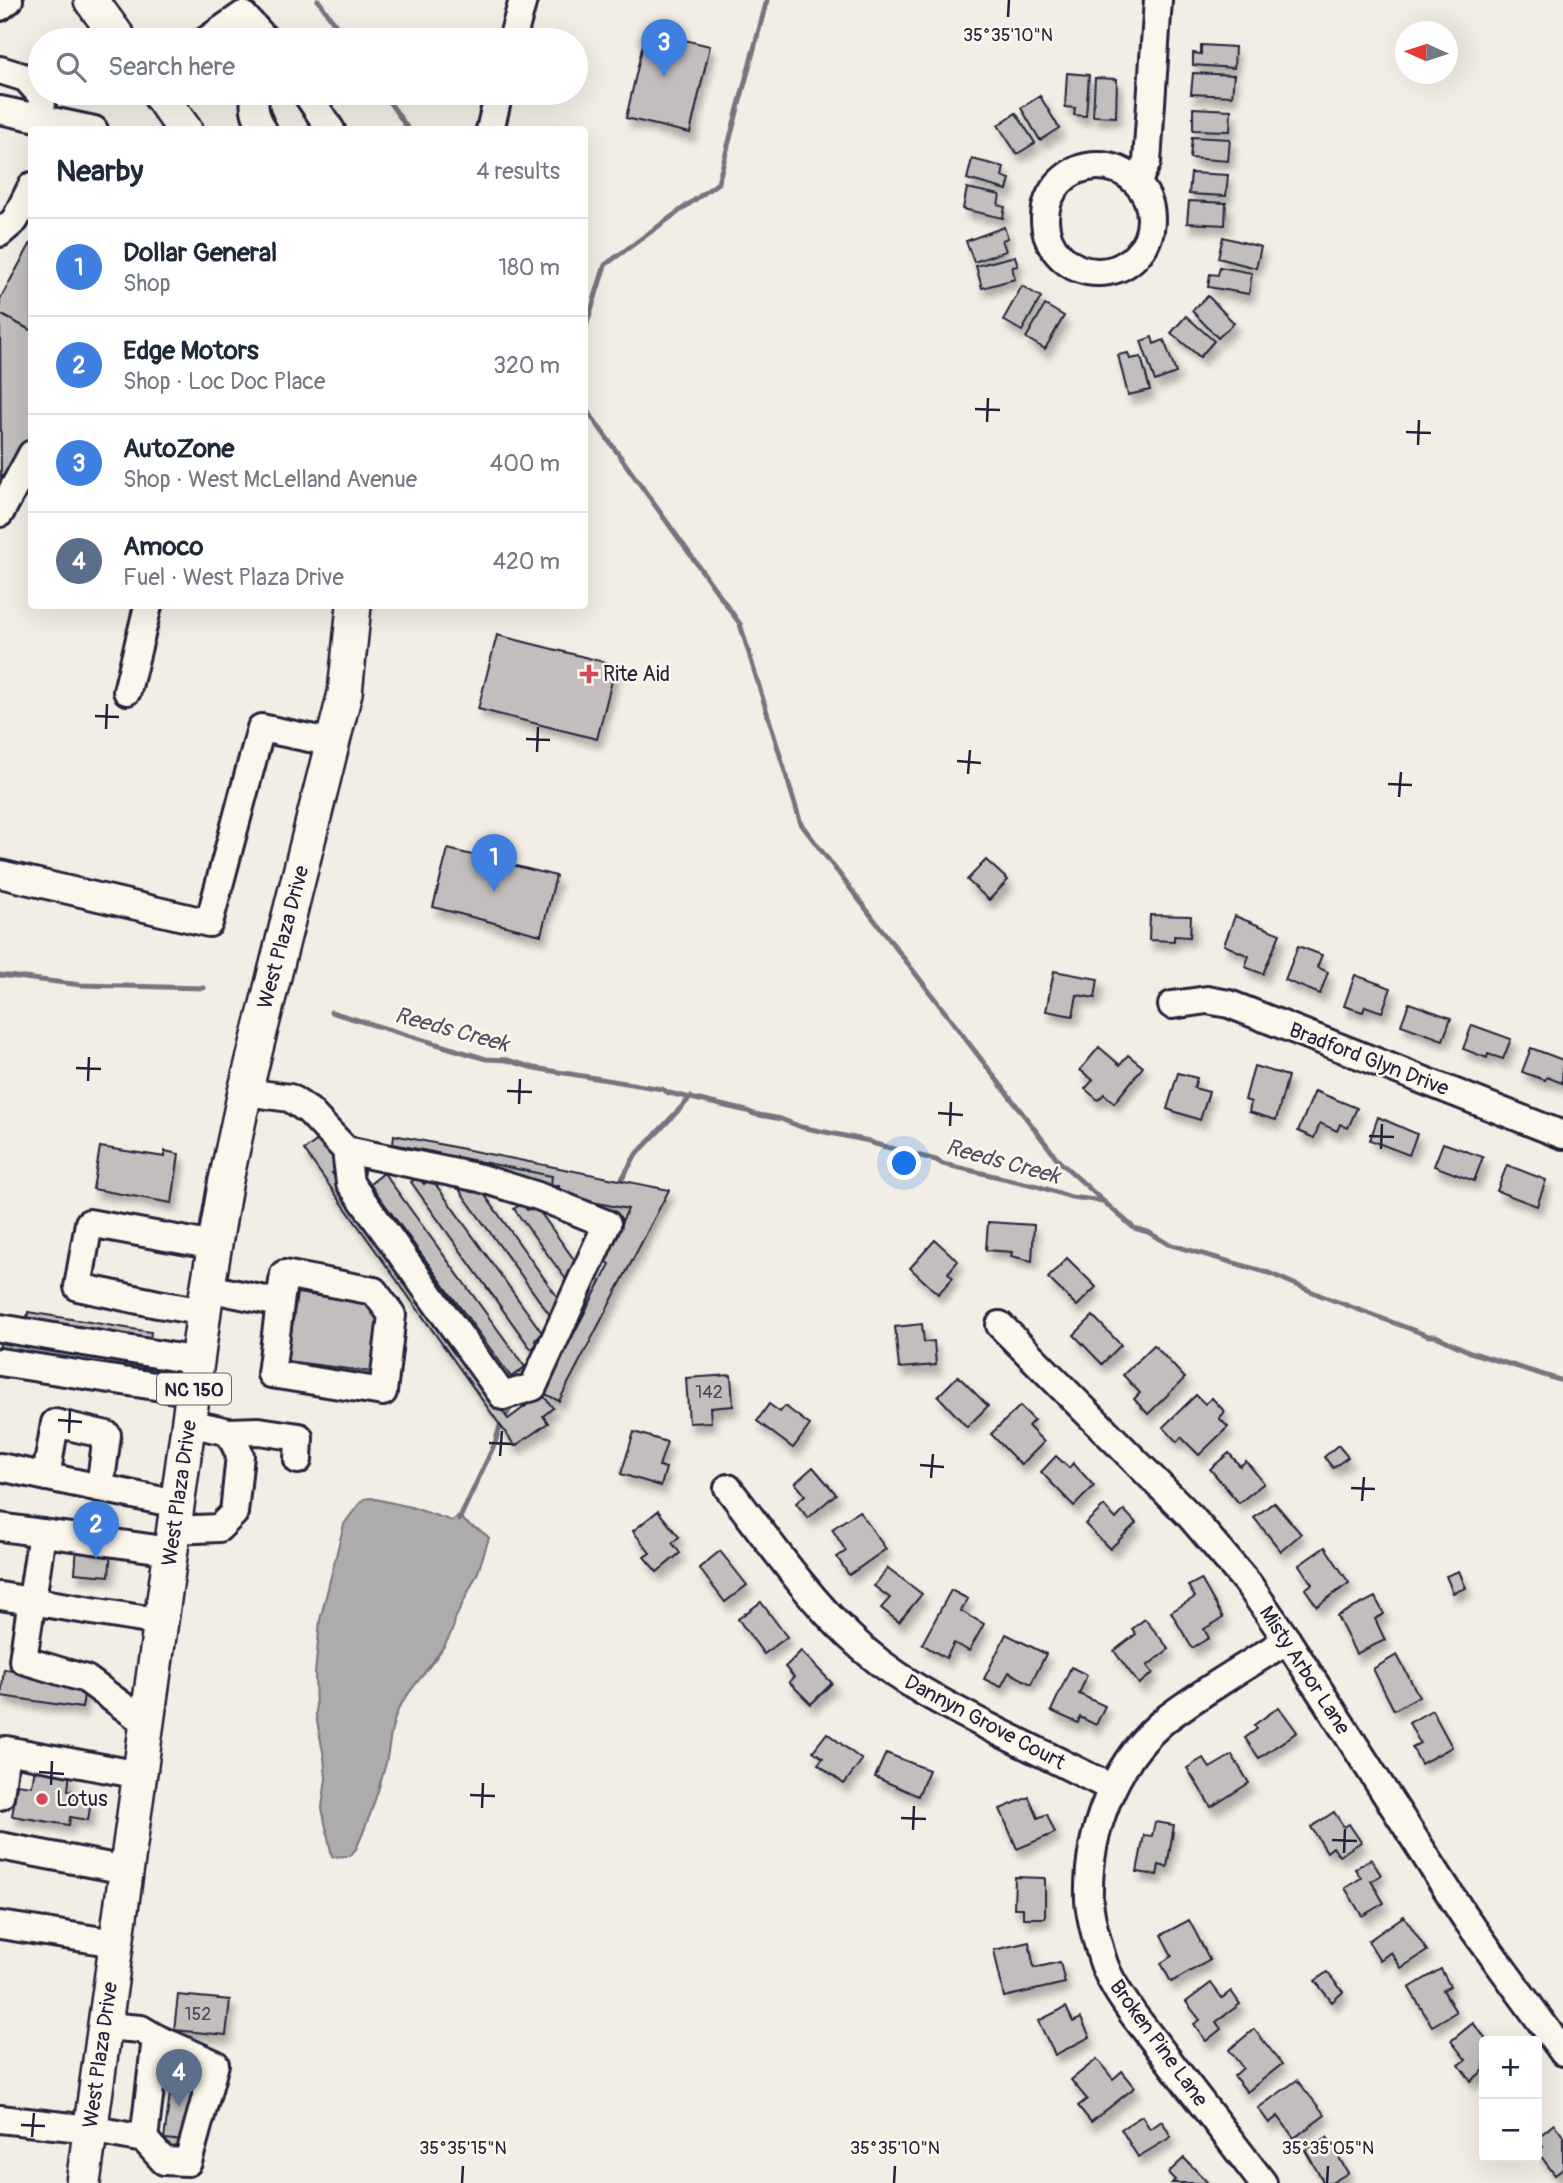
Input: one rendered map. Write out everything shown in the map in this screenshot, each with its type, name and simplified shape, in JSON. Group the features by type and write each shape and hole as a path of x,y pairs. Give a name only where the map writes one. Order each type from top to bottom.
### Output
{"main road":[{"path":"91,0 111,28"},
{"path":"167,105 182,126"},
{"name":"West Plaza Drive","path":"83,2183 160,1622 225,1185 266,1001 334,743 345,693 354,609"}],"street":[{"path":"0,7 9,0"},
{"path":"515,28 523,0"},
{"path":"1137,183 1147,162 1158,0"},
{"path":"224,28 243,15 255,28"},
{"path":"0,70 28,80"},
{"path":"46,105 54,124"},
{"path":"254,105 255,115 261,126"},
{"path":"314,105 328,126"},
{"path":"491,126 496,105"},
{"path":"0,110 54,124"},
{"path":"1100,165 1120,170 1137,183 1148,200 1151,221 1146,242 1134,259 1116,270 1096,273 1075,268 1058,256 1047,238 1044,217 1049,197 1061,180 1079,169 1100,165"},
{"path":"0,233 15,220 28,195"},
{"path":"0,513 28,461"},
{"path":"127,691 147,609"},
{"path":"0,874 209,923 261,728 334,743"},
{"name":"Bradford Glyn Drive","path":"1172,1005 1207,1000 1229,1004 1563,1135"},
{"path":"245,1092 290,1098 309,1111 346,1150 480,1178 538,1196 607,1224 533,1387 503,1396 350,1183 346,1150"},
{"path":"215,1246 89,1223 78,1287 158,1304 207,1300 279,1303"},
{"path":"284,1274 374,1291 391,1315 383,1392 271,1374 279,1303 284,1274"},
{"name":"Misty Arbor Lane","path":"1000,1325 1191,1517 1249,1585 1464,1916 1563,2052"},
{"path":"0,1328 193,1392 229,1432 240,1455 234,1513 219,1528 43,1533 0,1527"},
{"path":"0,1362 193,1392"},
{"path":"46,1476 55,1423 107,1434 100,1488"},
{"path":"229,1432 260,1430 299,1437 298,1461"},
{"path":"0,1467 100,1488 174,1528"},
{"name":"Dannyn Grove Court","path":"728,1488 822,1609 880,1663 914,1687 950,1707 1111,1788"},
{"path":"43,1533 32,1601 11,1658 86,1679 146,1723"},
{"path":"0,1596 160,1622"},
{"name":"Broken Pine Lane","path":"1263,2183 1116,1988 1102,1959 1089,1902 1092,1844 1111,1788 1127,1762 1166,1720 1287,1640"},
{"path":"0,1796 6,1750 140,1775"},
{"path":"0,1846 126,1870"},
{"path":"0,1925 116,1943"},
{"path":"0,2119 90,2129 144,2139 164,2161 188,2162 215,2064 141,2029 104,2026"},
{"path":"144,2139 156,2038"}],"shaded area":[{"path":"371,1498 411,1507 452,1521 459,1516 489,1538 478,1572 455,1619 453,1630 440,1653 398,1710 380,1785 356,1849 350,1856 332,1857 322,1808 326,1778 316,1716 315,1674 320,1620 344,1524 364,1499"}],"building":[{"path":"646,31 710,46 690,133 626,118"},
{"path":"1201,45 1235,47 1234,68 1193,65 1193,53 1201,54"},
{"path":"1067,73 1089,75 1086,116 1074,115 1075,108 1065,107"},
{"path":"1193,73 1234,75 1232,96 1191,94"},
{"path":"1095,78 1117,79 1116,117 1093,116"},
{"path":"1040,96 1059,128 1040,140 1021,108"},
{"path":"1193,108 1231,110 1230,131 1193,130"},
{"path":"1016,113 1035,143 1017,154 998,125"},
{"path":"1192,137 1230,139 1228,161 1190,158"},
{"path":"972,159 1004,167 1002,177 1010,179 1007,190 967,179"},
{"path":"1191,173 1228,175 1226,196 1189,194"},
{"path":"967,188 1000,195 998,205 1005,207 1003,218 963,209"},
{"path":"1189,201 1226,203 1225,225 1187,223"},
{"path":"1004,227 1008,238 1002,240 1006,251 974,262 966,241"},
{"path":"1223,237 1261,247 1256,268 1218,258"},
{"path":"28,248 28,329 0,314 0,299"},
{"path":"1015,256 1018,266 1012,267 1015,279 982,288 976,266"},
{"path":"1220,267 1252,273 1249,294 1208,287 1210,274 1218,275"},
{"path":"1022,286 1041,297 1022,331 1003,320"},
{"path":"1208,296 1234,323 1218,338 1192,311"},
{"path":"1045,305 1064,316 1045,349 1026,338"},
{"path":"0,314 28,329 28,441 1,485"},
{"path":"1186,316 1214,341 1200,357 1171,333"},
{"path":"1152,337 1154,344 1164,340 1176,373 1155,381 1141,341"},
{"path":"1128,353 1130,359 1141,357 1150,390 1128,395 1118,355"},
{"name":"Rite Aid","path":"497,635 616,665 597,739 478,709"},
{"path":"448,849 556,876 541,935 433,907"},
{"path":"986,860 1008,880 989,900 967,880"},
{"path":"1150,915 1191,916 1190,937 1174,936 1174,941 1149,940"},
{"path":"1235,916 1280,934 1263,974 1245,967 1249,956 1224,945"},
{"path":"1298,946 1322,955 1317,967 1328,972 1320,994 1285,980"},
{"path":"1054,971 1098,979 1095,998 1077,995 1073,1016 1046,1011"},
{"path":"1355,975 1391,988 1382,1012 1365,1006 1363,1012 1344,1006"},
{"path":"1409,1003 1451,1018 1443,1040 1401,1025"},
{"path":"1472,1025 1511,1039 1503,1059 1488,1054 1487,1058 1463,1049"},
{"path":"1099,1047 1120,1065 1128,1055 1143,1067 1114,1103 1104,1094 1098,1100 1085,1089 1093,1080 1080,1070"},
{"path":"1531,1048 1563,1060 1562,1083 1522,1072"},
{"path":"1254,1066 1288,1076 1276,1120 1249,1112 1251,1102 1245,1100"},
{"path":"1178,1073 1197,1078 1194,1088 1209,1092 1200,1120 1167,1109"},
{"path":"1315,1091 1357,1108 1348,1128 1340,1124 1337,1131 1320,1123 1314,1138 1298,1131"},
{"path":"1378,1117 1417,1134 1409,1155 1370,1140"},
{"path":"394,1135 669,1190 559,1401 543,1393 610,1264 603,1260 628,1209 557,1195 559,1186 551,1185 552,1176 393,1144"},
{"path":"322,1137 343,1165 332,1173 508,1419 542,1394 553,1408 543,1416 548,1423 515,1446 304,1150"},
{"path":"1443,1143 1483,1157 1474,1181 1434,1166"},
{"path":"100,1147 165,1157 165,1151 179,1154 172,1203 93,1189"},
{"path":"1507,1165 1546,1180 1537,1206 1497,1191"},
{"path":"384,1173 525,1367 511,1377 370,1184"},
{"path":"418,1177 424,1184 431,1178 543,1334 535,1340 538,1344 531,1349 411,1182"},
{"path":"467,1185 472,1192 479,1187 561,1302 554,1307 557,1310 550,1315 460,1191"},
{"path":"522,1203 527,1210 535,1205 580,1268 568,1282 514,1209"},
{"path":"988,1222 1034,1225 1032,1261 1011,1256 1012,1252 986,1250"},
{"path":"935,1240 958,1261 948,1273 953,1278 938,1294 910,1268"},
{"path":"1067,1258 1096,1287 1077,1306 1048,1278"},
{"path":"297,1293 380,1305 371,1372 287,1361"},
{"path":"28,1312 151,1332 149,1345 26,1325"},
{"path":"1093,1316 1121,1345 1102,1364 1074,1335"},
{"path":"922,1324 924,1342 934,1341 936,1365 899,1368 895,1327"},
{"path":"0,1336 146,1359 143,1378 0,1355"},
{"path":"1154,1345 1185,1378 1148,1414 1134,1399 1140,1393 1123,1375"},
{"path":"731,1375 733,1406 710,1408 711,1422 689,1423 686,1378"},
{"path":"958,1376 988,1406 967,1427 938,1396"},
{"path":"1196,1395 1205,1404 1212,1398 1225,1412 1219,1418 1228,1427 1199,1455 1181,1437 1177,1442 1163,1427"},
{"path":"769,1404 780,1412 785,1406 810,1425 793,1448 757,1421"},
{"path":"1020,1406 1034,1420 1028,1426 1044,1442 1021,1465 991,1434"},
{"path":"634,1432 667,1442 659,1466 666,1468 661,1486 621,1474"},
{"path":"1338,1445 1348,1457 1333,1468 1324,1457"},
{"path":"1229,1453 1240,1466 1246,1461 1264,1483 1239,1503 1210,1469"},
{"path":"1056,1456 1069,1468 1073,1463 1094,1486 1074,1506 1041,1472"},
{"path":"813,1467 836,1494 808,1518 796,1503 805,1495 795,1483"},
{"path":"1274,1502 1301,1534 1281,1551 1254,1518"},
{"path":"1104,1506 1116,1519 1124,1510 1136,1523 1110,1549 1085,1524"},
{"path":"658,1511 679,1537 672,1543 680,1553 657,1572 644,1557 650,1553 633,1531"},
{"path":"859,1511 886,1549 849,1575 837,1557 846,1551 832,1529"},
{"path":"77,1545 111,1548 109,1576 75,1573"},
{"path":"1325,1547 1349,1583 1317,1606 1305,1589 1312,1584 1299,1565"},
{"path":"720,1551 747,1585 725,1602 699,1568"},
{"path":"888,1568 922,1594 899,1622 881,1608 890,1598 874,1586"},
{"path":"1459,1571 1466,1588 1453,1593 1446,1576"},
{"path":"1201,1579 1223,1618 1204,1629 1209,1638 1192,1648 1171,1612 1195,1597 1188,1586"},
{"path":"951,1590 968,1599 961,1611 984,1624 969,1651 954,1643 946,1658 922,1644"},
{"path":"1375,1597 1384,1614 1375,1619 1385,1640 1356,1654 1337,1616"},
{"path":"761,1602 787,1637 764,1654 738,1619"},
{"path":"1145,1619 1169,1649 1147,1666 1153,1673 1139,1684 1114,1651 1136,1634 1132,1629"},
{"path":"1006,1634 1046,1654 1031,1684 1009,1672 1001,1687 984,1679"},
{"path":"801,1651 832,1683 811,1704 789,1682 794,1677 785,1667"},
{"path":"1397,1655 1419,1696 1394,1710 1373,1669"},
{"path":"1071,1667 1087,1675 1079,1694 1105,1706 1096,1725 1080,1717 1078,1723 1051,1711"},
{"path":"4,1669 86,1681 82,1708 1,1696"},
{"path":"1279,1707 1297,1732 1259,1758 1245,1738 1257,1729 1254,1725"},
{"path":"1432,1710 1452,1747 1421,1764 1412,1747 1420,1743 1409,1723"},
{"path":"827,1733 862,1760 844,1784 818,1764 823,1758 813,1751"},
{"path":"886,1753 929,1770 918,1796 875,1777"},
{"path":"1232,1755 1249,1783 1211,1807 1187,1768 1203,1758 1210,1768"},
{"path":"35,1767 70,1772 68,1790 74,1791 73,1799 91,1802 88,1820 70,1817 69,1825 12,1816 17,1784 32,1786"},
{"path":"1029,1797 1038,1818 1047,1814 1055,1833 1017,1849 1000,1809"},
{"path":"1334,1812 1344,1827 1349,1824 1361,1842 1339,1856 1333,1847 1327,1852 1311,1827"},
{"path":"1155,1822 1174,1825 1167,1867 1159,1865 1157,1875 1137,1872 1144,1835 1152,1836"},
{"path":"1371,1859 1381,1875 1371,1881 1384,1903 1362,1916 1345,1888 1361,1878 1355,1869"},
{"path":"1015,1877 1045,1878 1045,1918 1023,1918 1023,1908 1014,1908"},
{"path":"1404,1916 1427,1951 1401,1968 1391,1952 1380,1960 1368,1941"},
{"path":"1189,1920 1210,1960 1171,1982 1161,1963 1172,1956 1161,1935"},
{"path":"1029,1942 1034,1968 1060,1962 1065,1983 1004,1997 994,1950"},
{"path":"1441,1969 1450,1986 1443,1990 1456,2012 1432,2026 1409,1988"},
{"path":"1327,1972 1343,1992 1332,2002 1315,1981"},
{"path":"1211,1983 1222,1998 1231,1991 1240,2004 1216,2022 1221,2029 1206,2041 1194,2024 1200,2020 1186,2002"},
{"path":"178,1995 230,2000 226,2035 174,2030"},
{"path":"1066,2007 1073,2022 1081,2018 1090,2037 1055,2055 1038,2021"},
{"path":"1473,2023 1484,2036 1479,2036 1479,2074 1471,2081 1459,2065 1466,2060 1451,2041"},
{"path":"1254,2029 1282,2064 1247,2092 1234,2076 1243,2068 1229,2050"},
{"path":"1097,2059 1113,2079 1122,2071 1135,2087 1091,2122 1078,2106 1087,2099 1071,2080"},
{"path":"173,2072 194,2075 185,2141 164,2139"},
{"path":"1297,2080 1325,2115 1294,2138 1278,2116 1269,2123 1258,2108"},
{"path":"1142,2116 1150,2129 1162,2121 1171,2137 1138,2157 1121,2129"},
{"path":"1554,2124 1563,2136 1563,2169 1555,2175 1542,2158 1542,2134"},
{"path":"1327,2137 1348,2173 1331,2183 1324,2183 1305,2150"},
{"path":"1184,2158 1208,2183 1172,2183 1175,2180 1168,2173"}],"waterway":[{"path":"318,0 338,28"},
{"path":"588,320 605,265 718,183 767,0"},
{"path":"391,105 406,126"},
{"path":"588,412 740,624 801,824 1059,1161 1102,1200"},
{"name":"Reeds Creek","path":"0,975 81,985 204,988"},
{"name":"Reeds Creek","path":"331,1012 486,1059 507,1060 534,1068 662,1089 669,1093 781,1119 801,1127 869,1141 943,1164 1037,1186 1071,1197 1103,1201 1134,1228 1148,1232 1168,1244 1269,1273 1322,1296 1429,1336 1436,1336 1470,1352 1563,1381"},
{"path":"618,1186 635,1156 691,1097"},
{"path":"459,1520 495,1443 501,1423 514,1403"}],"place":[{"name":"AutoZone","path":"664,77"},
{"name":"Rite Aid","path":"589,674"},
{"name":"Dollar General","path":"494,892"},
{"name":"Edge Motors","path":"96,1559"},
{"name":"Lotus","path":"42,1799"},
{"name":"Amoco","path":"179,2107"}]}
